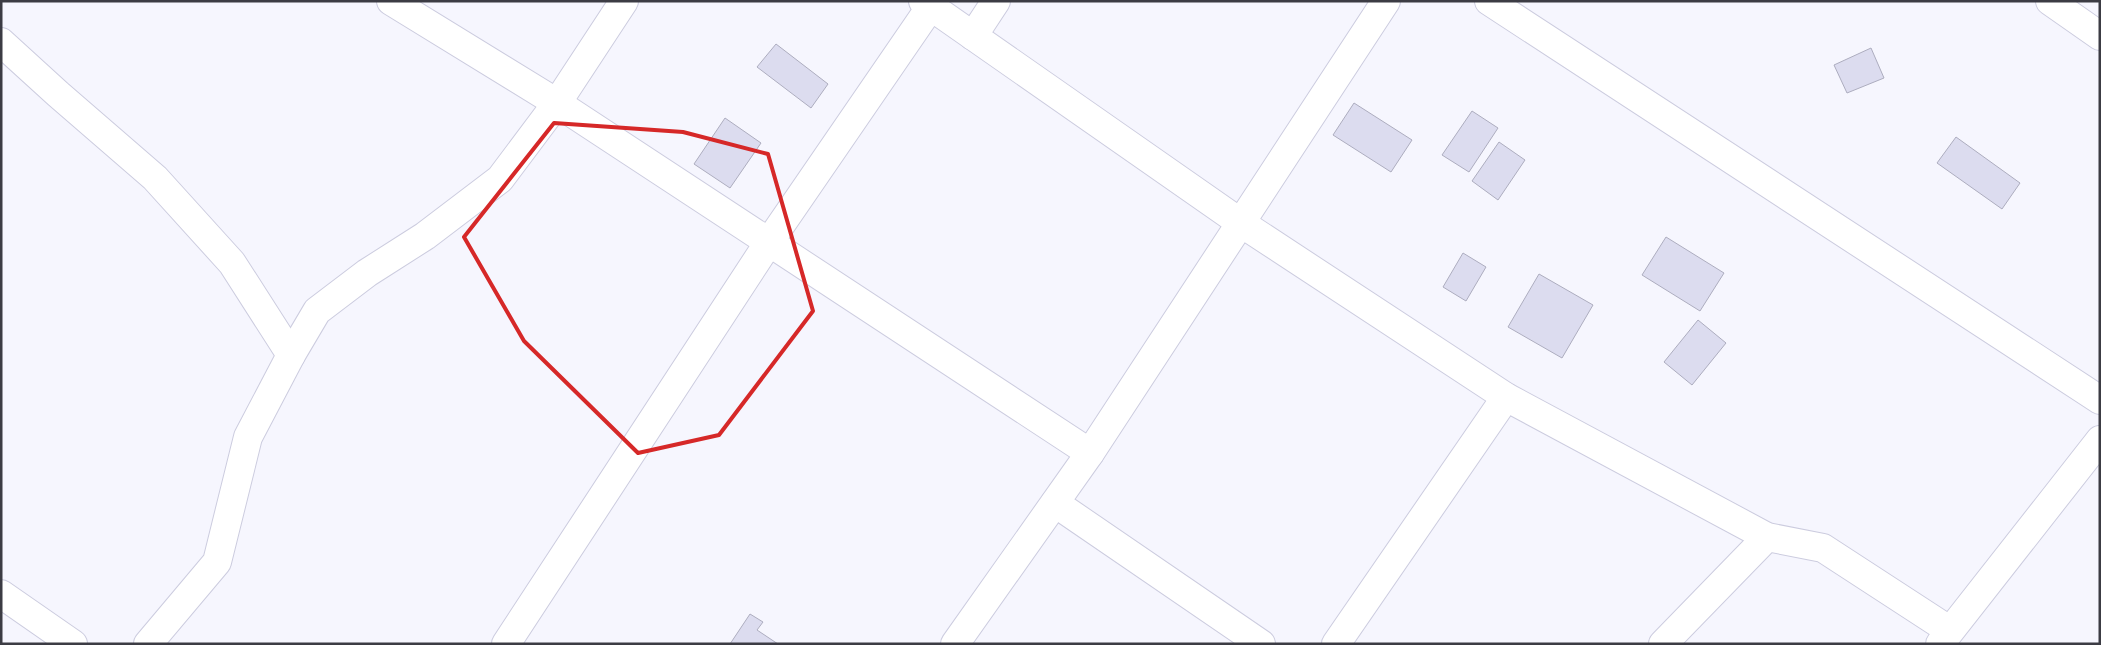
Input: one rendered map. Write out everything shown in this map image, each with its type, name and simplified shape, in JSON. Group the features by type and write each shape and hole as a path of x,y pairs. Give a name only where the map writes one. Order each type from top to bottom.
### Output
{"street":[{"path":"391,1 557,103 1090,453"},
{"path":"148,644 217,562 248,437 291,355 317,311 367,273 425,236 500,179 557,103 624,1"},
{"path":"973,36 996,1"},
{"path":"955,644 1090,453 1386,1"},
{"path":"1489,1 2100,400"},
{"path":"2050,1 2100,36"},
{"path":"506,644 927,4 1241,222 1506,397 1768,537 1823,548 1944,637 2100,440"},
{"path":"1,42 155,178 232,263 291,355"},
{"path":"1336,644 1506,397"},
{"path":"1055,503 1261,644"},
{"path":"1663,644 1768,537"},
{"path":"1,594 73,644"}],"highlighted area":[{"path":"554,123 683,132 768,154 813,311 719,435 638,453 524,341 464,237"}],"building":[{"path":"776,44 828,84 811,108 757,67"},
{"path":"1871,48 1884,78 1847,93 1834,65"},
{"path":"1354,103 1412,140 1391,172 1333,135"},
{"path":"1472,111 1498,128 1469,172 1442,155"},
{"path":"725,118 761,143 730,188 694,164"},
{"path":"1956,137 2020,183 2002,209 1937,163"},
{"path":"1499,142 1525,160 1498,200 1472,181"},
{"path":"1666,237 1724,273 1700,311 1642,275"},
{"path":"1463,253 1486,267 1466,301 1443,287"},
{"path":"1539,274 1593,305 1562,358 1508,327"},
{"path":"1698,320 1726,343 1692,385 1664,362"},
{"path":"750,614 763,622 757,630 778,644 730,644"}]}
